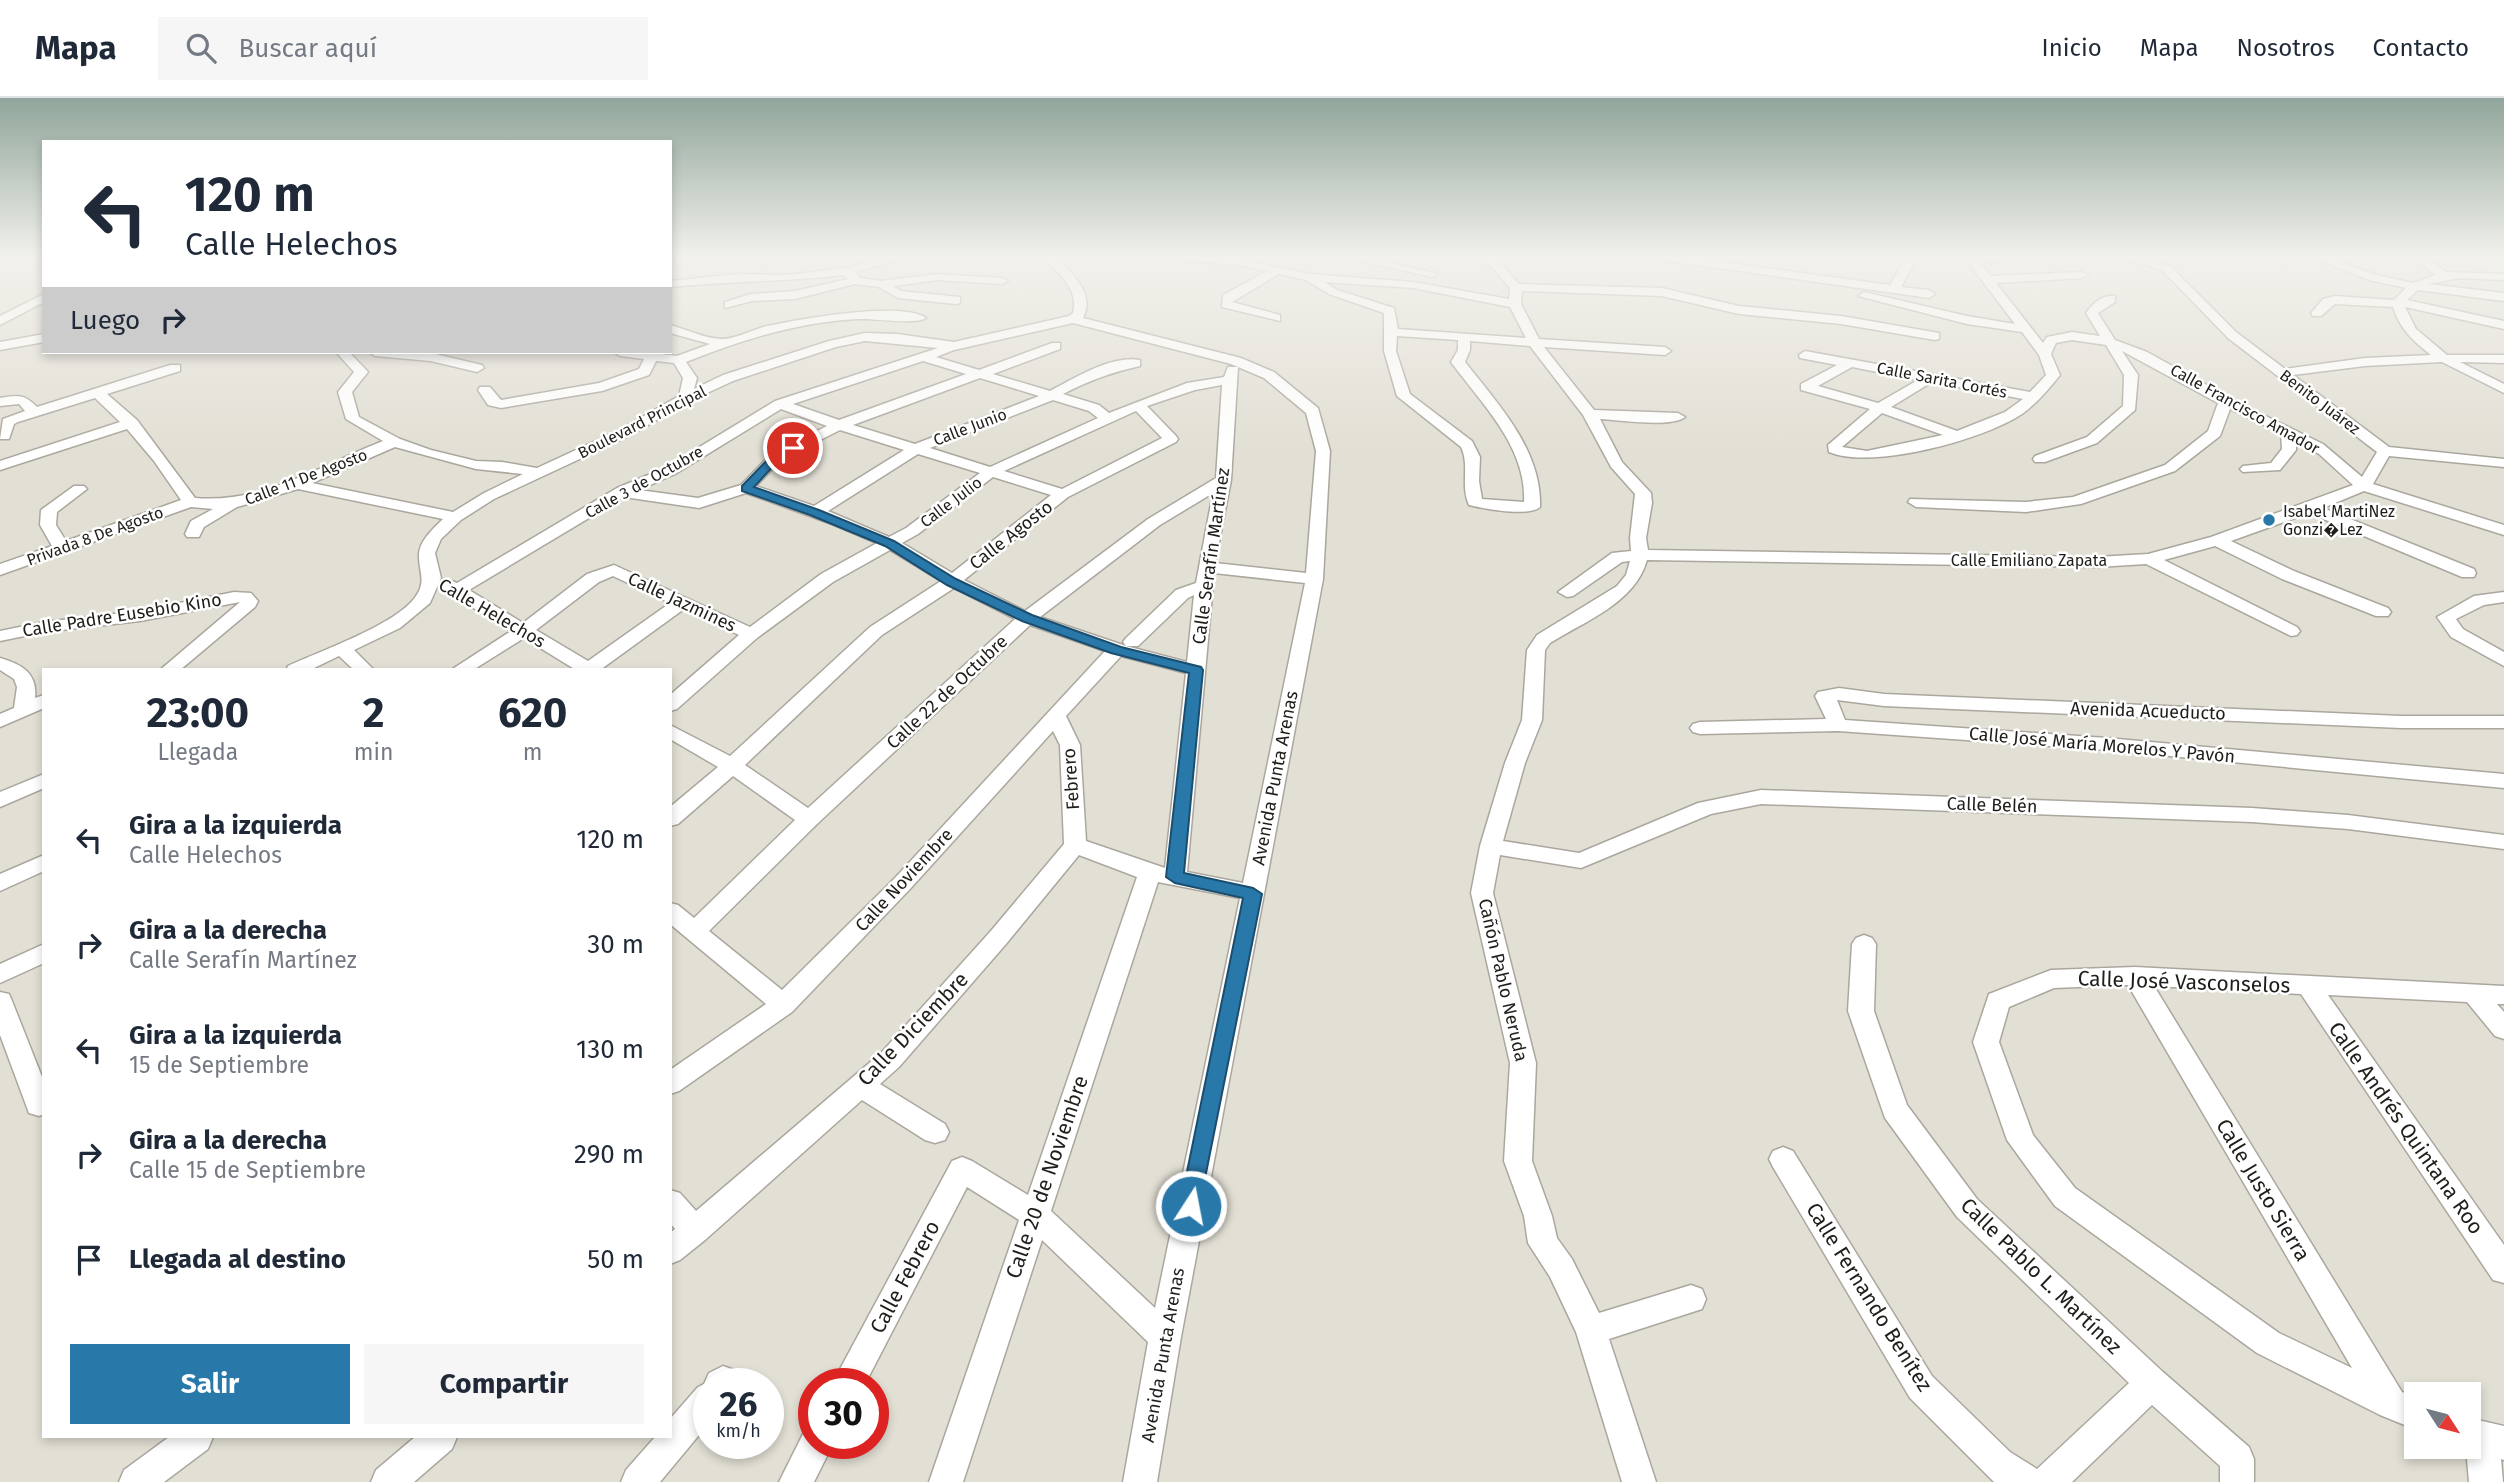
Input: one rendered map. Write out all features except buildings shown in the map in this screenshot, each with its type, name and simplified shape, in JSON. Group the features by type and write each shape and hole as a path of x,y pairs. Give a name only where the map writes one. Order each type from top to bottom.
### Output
{"street":[{"path":"630,354 678,360 724,338 794,323 820,321"},
{"path":"622,491 699,503 746,488 776,457 839,425 982,374 1069,334 1076,321"},
{"path":"1391,321 1390,351 1404,396 1473,452 1475,459 1471,480 1475,502 1532,507 1530,471 1500,416 1458,362 1464,350 1464,337"},
{"path":"1523,321 1535,344 1590,414 1616,464 1643,493 1638,538 1640,555"},
{"path":"1845,321 1935,335"},
{"path":"1971,321 2027,329"},
{"path":"1932,377 1880,408 1835,444 1834,449 1838,453 1860,455 1933,444 2010,415 2033,397 2053,375 2045,354 2020,321"},
{"path":"2040,459 2092,440 2130,407 2131,375 2097,321"},
{"name":"Benito Juárez","path":"2218,321 2232,335 2385,451"},
{"path":"2403,321 2439,357 2504,389"},
{"path":"2483,321 2504,325"},
{"name":"Avenida Punta Arenas","path":"1069,334 1104,328 1232,371 1269,375 1312,411 1323,450 1314,579 1165,1337 1140,1482"},
{"path":"672,329 724,338"},
{"path":"1392,332 1665,351"},
{"path":"1041,340 1069,334"},
{"name":"Boulevard Principal","path":"432,578 428,552 435,537 455,517 489,496 624,433 685,398 728,378 833,344 865,337 897,338 954,346 1069,334"},
{"name":"Calle Francisco Amador","path":"2045,354 2051,340 2063,336 2113,344 2159,361 2225,402 2318,447 2364,486"},
{"path":"0,346 42,338"},
{"name":"Calle 3 de Octubre","path":"458,589 622,491 670,471 780,404 954,346"},
{"path":"344,354 362,372 345,392 354,419 395,442 476,465 539,472"},
{"path":"397,354 431,357 477,368"},
{"name":"Calle Sarita Cortés","path":"1805,355 2033,397"},
{"path":"923,357 1048,397 1094,408 1107,418"},
{"path":"2282,373 2309,368 2439,357 2504,359"},
{"path":"485,390 493,402 501,404 602,387 644,372 651,358"},
{"path":"678,360 690,378 685,398"},
{"path":"1852,362 1805,387 1880,408 1958,436"},
{"name":"Calle Junio","path":"815,512 917,448 1048,397 1086,377 1123,364 1135,363"},
{"path":"4,436 8,422 13,419 176,368"},
{"path":"2305,389 2303,374 2309,368"},
{"name":"Calle Julio","path":"672,703 751,634 827,578 912,531 992,471 1138,405 1232,371"},
{"name":"Calle Serafín Martínez","path":"1163,875 1196,670 1205,576 1223,480 1232,371"},
{"path":"98,393 132,423 166,464 190,502"},
{"path":"0,402 22,399 34,412"},
{"path":"1916,502 2026,507 2075,501 2170,468 2215,433 2225,402"},
{"path":"780,404 839,425 1063,494"},
{"name":"Calle Agosto","path":"672,817 732,766 876,631 951,582 1063,494 1171,439 1138,405"},
{"path":"1590,414 1678,417"},
{"path":"0,466 132,423"},
{"path":"2248,469 2275,467 2289,450 2288,433"},
{"name":"Calle 11 De Agosto","path":"190,502 235,504 297,484 340,463 395,442"},
{"path":"2504,463 2385,451 2364,486 2504,530"},
{"name":"Calle 22 de Octubre","path":"694,932 808,819 1027,618 1154,522 1223,480"},
{"path":"297,484 455,517"},
{"name":"Calle Emiliano Zapata","path":"1567,592 1618,557 1640,555 2097,562 2150,559 2217,540 2364,486"},
{"path":"746,488 815,512 889,544 951,582 1027,618 1196,670"},
{"path":"61,547 48,524 49,510 79,489"},
{"name":"Privada 8 De Agosto","path":"0,570 190,502"},
{"path":"193,534 197,524 235,504"},
{"path":"2308,508 2468,573"},
{"path":"2217,540 2288,575 2382,612"},
{"name":"Cañón Pablo Neruda","path":"1639,1482 1591,1330 1561,1268 1543,1243 1538,1216 1518,1161 1523,1063 1482,893 1491,846 1515,763 1532,720 1536,650 1543,639 1623,590 1634,576 1640,555"},
{"path":"2150,559 2291,631"},
{"name":"Calle Jazmines","path":"525,630 593,578 614,570 751,634"},
{"path":"1205,576 1314,579"},
{"name":"Calle Noviembre","path":"672,1083 783,1005 902,884 1124,646 1205,576"},
{"path":"300,668 394,624 424,599 432,578"},
{"name":"Calle Helechos","path":"432,578 458,589 585,668"},
{"name":"Calle Padre Eusebio Kino","path":"0,636 245,597 249,601 246,607 171,668"},
{"path":"2504,597 2480,600 2446,617 2457,633 2504,660"},
{"path":"591,668 683,601"},
{"path":"463,668 525,630"},
{"path":"343,649 363,668"},
{"path":"0,664 10,667 24,677 29,693 22,712"},
{"name":"Avenida Acueducto","path":"1838,726 1825,696 1839,694 1884,700 2387,722 2504,722"},
{"path":"0,720 42,702"},
{"name":"Febrero","path":"1056,716 1070,745 1075,845"},
{"name":"Calle José María Morelos Y Pavón","path":"1700,728 1838,726 2107,744 2504,781"},
{"path":"672,733 732,766 808,819"},
{"path":"0,800 42,781"},
{"name":"Calle Belén","path":"1491,846 1581,861 1706,808 1761,797 2252,815 2348,822 2504,842"},
{"path":"1075,845 1163,875 1253,894"},
{"name":"Calle Diciembre","path":"672,1249 861,1086 908,1040 1075,845"},
{"path":"0,883 42,863"},
{"name":"Calle 20 de Noviembre","path":"946,1482 1034,1214 1163,875"},
{"path":"672,913 783,1005"},
{"name":"Calle Pablo L. Martínez","path":"1864,944 1861,1012 1895,1110 1966,1208 2152,1383 2237,1470"},
{"path":"0,974 42,954"},
{"name":"Calle José Vasconselos","path":"2404,1409 2268,1343 2064,1197 2021,1140 1986,1042 1998,1001 2052,979 2135,976 2504,995"},
{"name":"Calle Justo Sierra","path":"2135,976 2404,1409"},
{"name":"Calle Andrés Quintana Roo","path":"2308,985 2504,1270"},
{"path":"2473,993 2504,1029"},
{"path":"0,1001 37,1074 39,1105"},
{"path":"861,1086 935,1132"},
{"name":"Calle Fernando Benítez","path":"1783,1159 1921,1387 1998,1464 2020,1481 2027,1482"},
{"name":"Calle Febrero","path":"856,1368 962,1169 1034,1214"},
{"path":"672,1204 695,1231"},
{"path":"1034,1214 1165,1337"},
{"path":"1591,1330 1691,1299"},
{"path":"2048,1482 2152,1383"},
{"path":"638,1482 693,1417"},
{"path":"136,1482 195,1438"},
{"path":"388,1482 439,1438"},
{"path":"2485,1438 2486,1482"},
{"path":"796,1482 808,1459"}],"place":[{"name":"Isabel MartiNez Gonzi�Lez","path":"2269,520"}],"route":[{"path":"793,448 776,457 746,488 815,512 889,544 951,582 1027,618 1116,650 1196,670 1175,877 1253,894 1191,1206"}]}
